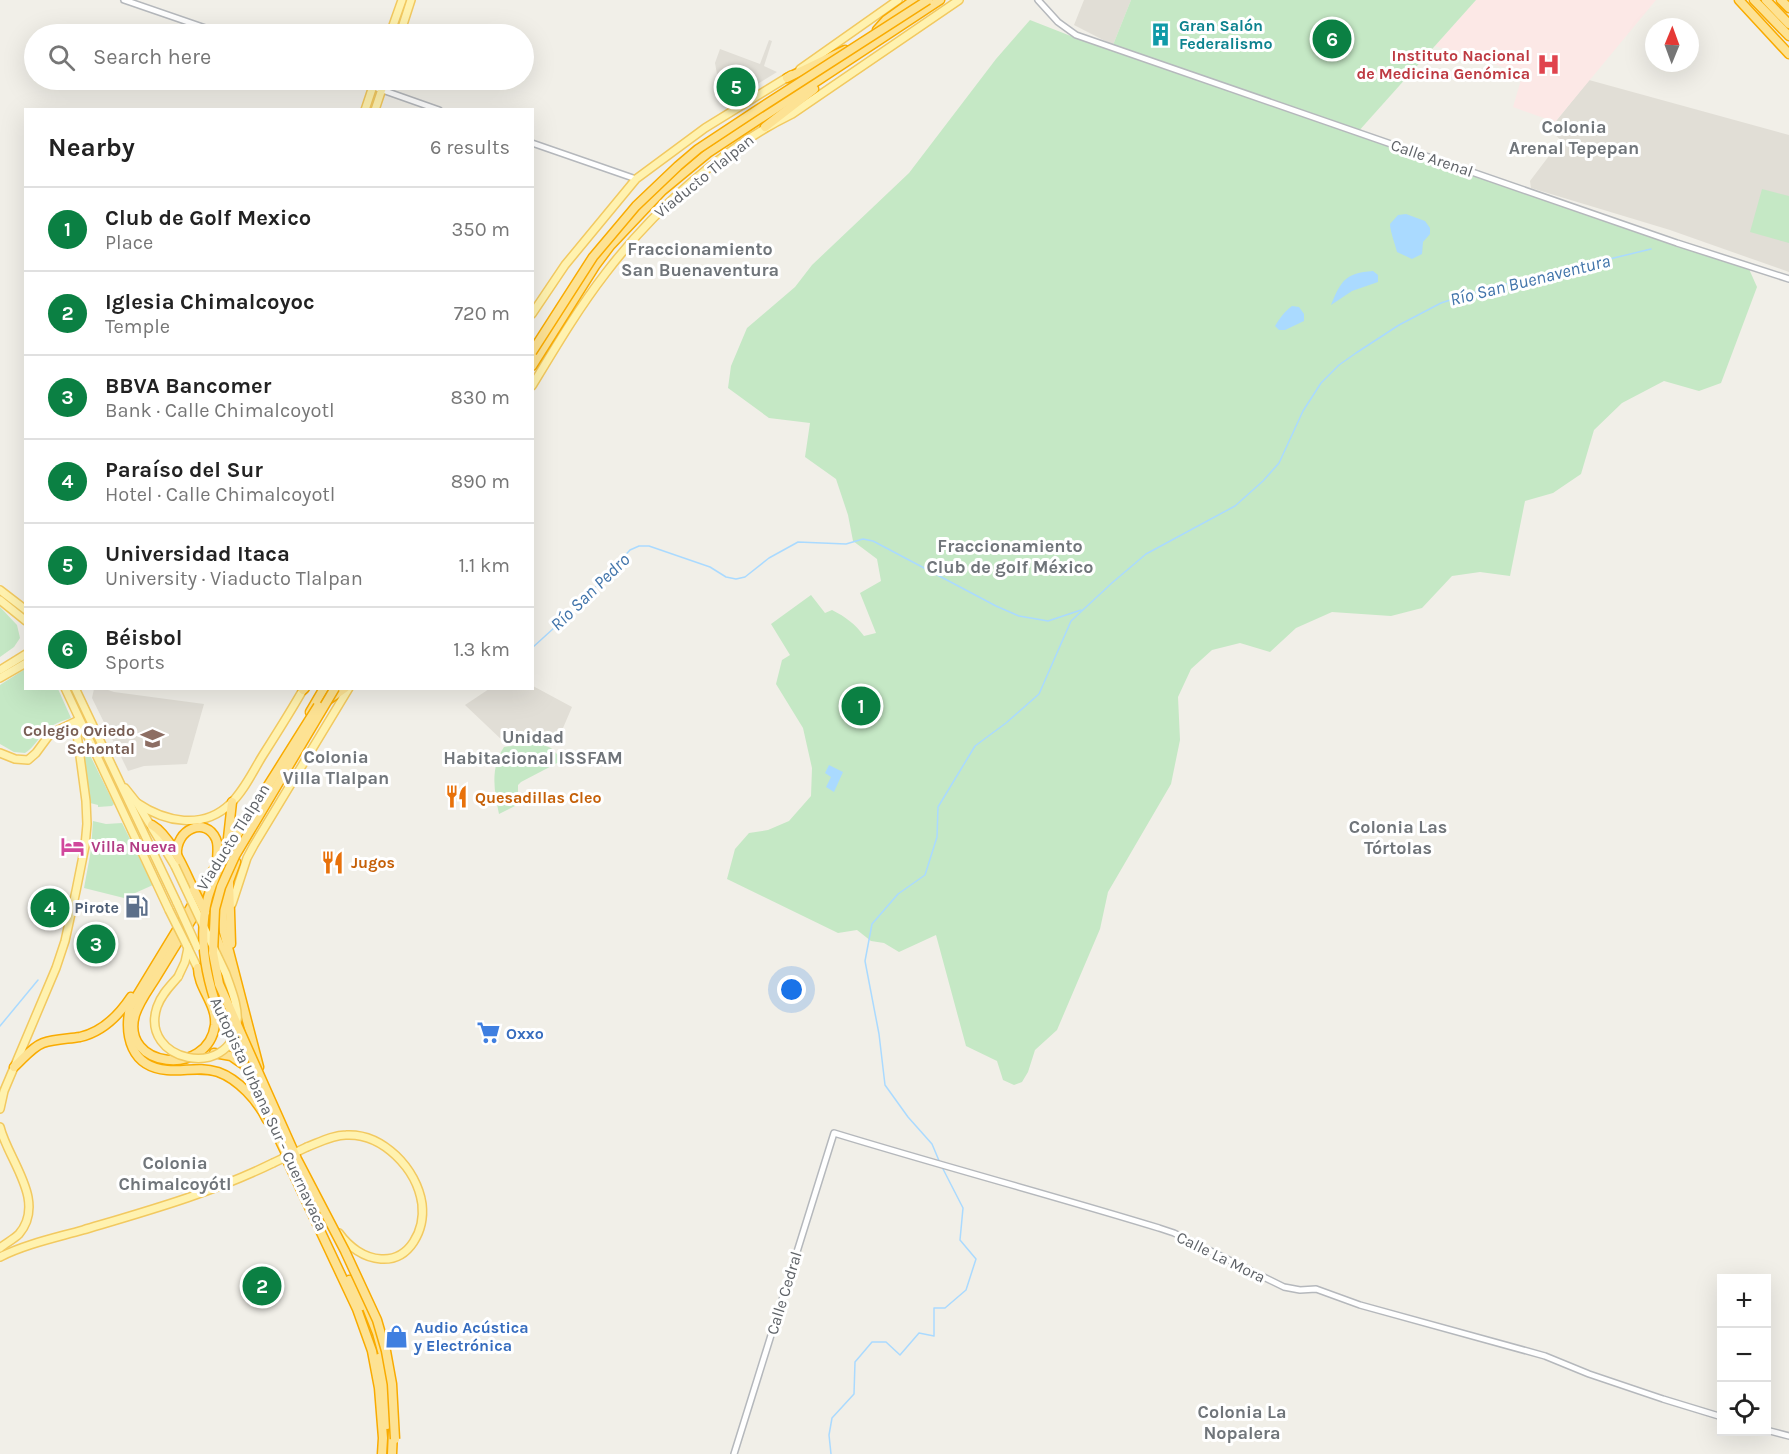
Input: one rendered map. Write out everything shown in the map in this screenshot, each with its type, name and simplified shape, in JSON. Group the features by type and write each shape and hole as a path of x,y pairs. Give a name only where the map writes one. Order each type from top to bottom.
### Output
{"highway":[{"path":"877,30 882,23 914,0"},
{"path":"534,347 600,248 636,206 678,166 698,149 926,0"},
{"name":"Viaducto Tlalpan","path":"534,363 610,246 662,191 708,153 856,50 877,30 926,0"},
{"path":"534,357 596,261 660,189 718,144 938,0"},
{"name":"Viaducto Tlalpan","path":"534,347 570,287 592,256 637,201 677,165 720,135 856,50 880,40 938,0"},
{"path":"880,40 908,27 948,0"},
{"path":"1739,0 1787,51"},
{"path":"1754,0 1789,36"},
{"path":"1766,0 1789,24"},
{"path":"1781,0 1789,8"},
{"path":"787,78 856,50"},
{"path":"765,127 838,72 856,50"},
{"name":"Viaducto Tlalpan","path":"143,991 217,863 326,690"},
{"name":"Autopista Urbana Sur - Cuernavaca","path":"326,690 230,847 208,897 203,943 210,986 218,1010 333,1251 361,1302 373,1333 382,1367 386,1397 387,1427 384,1454"},
{"name":"Viaducto Tlalpan","path":"237,843 333,690"},
{"name":"Autopista Urbana Sur - Cuernavaca","path":"333,690 235,856 221,887 215,909 213,953 219,984 297,1159 345,1251 376,1320 386,1351 392,1384 395,1420 393,1454"},
{"path":"231,956 229,880 248,840 282,781 339,690"},
{"path":"325,702 344,690"},
{"path":"227,847 232,802"},
{"path":"152,825 177,855 235,977"},
{"path":"177,855 178,841 185,832 194,828 204,828 217,840 217,863"},
{"path":"237,843 143,991 130,1007 127,1021 129,1038 137,1055 156,1068 167,1070 195,1068 220,1073 239,1084 265,1116 357,1309 372,1350 379,1388 384,1454"},
{"path":"237,843 225,875 222,902 224,932 235,977 263,1083 364,1299 377,1333 385,1364 391,1406 393,1454"},
{"path":"192,1056 209,1039 215,1025 213,1011 200,983 198,968"},
{"path":"14,1067 35,1047 44,1043 82,1037 96,1031 123,1009 135,992 143,991"},
{"path":"143,991 134,1020 135,1034 141,1046 148,1053 161,1060 178,1061 207,1053 222,1053 240,1063"}],"main road":[{"path":"394,24 402,0"},
{"path":"403,24 411,0"},
{"name":"Viaducto Tlalpan","path":"534,311 565,265 636,179 705,128 787,78 898,0"},
{"name":"Viaducto Tlalpan","path":"534,383 562,336 605,274 647,223 711,167 765,127 792,114 959,0"},
{"path":"1734,0 1789,60"},
{"path":"366,108 372,90"},
{"path":"376,108 382,90"},
{"path":"1,594 24,601"},
{"path":"1,594 24,609"},
{"path":"1,594 24,619"},
{"path":"0,670 24,655"},
{"path":"0,678 24,664"},
{"path":"65,690 198,968 265,1116"},
{"path":"76,690 263,1083"},
{"path":"80,690 82,703"},
{"name":"Viaducto Tlalpan","path":"137,803 165,818 183,821 215,815 232,802 246,783 303,690"},
{"name":"Viaducto Tlalpan","path":"230,909 247,858 346,690"},
{"path":"0,753 15,759 28,760 50,735 79,720"},
{"path":"0,1109 4,1091 56,968 65,941 85,846 87,813 77,734 79,720"},
{"path":"118,779 152,825 175,866 231,989 237,1014 233,1037 224,1049 209,1058 182,1057 169,1049 159,1035 155,1021 164,993 178,977 185,962 187,946"},
{"path":"0,1127 30,1202 28,1216 21,1232 22,1248"},
{"path":"0,1257 22,1248 223,1186 325,1139 346,1134 371,1138 386,1147 401,1161 413,1178 422,1213 417,1234 406,1252 388,1259 376,1259 362,1254 348,1244 318,1202"},
{"path":"0,1248 21,1232"}],"street":[{"path":"124,0 195,24"},
{"name":"Calle Arenal","path":"1038,0 1058,22 1076,35 1677,243 1789,279"},
{"path":"382,90 433,108"},
{"path":"534,144 636,179"},
{"name":"Calle La Mora","path":"834,1133 1160,1228 1292,1290 1316,1289 1360,1305 1545,1356 1589,1374 1717,1415"},
{"name":"Calle Cedral","path":"734,1454 834,1133"},
{"path":"1771,1431 1789,1436"}],"shaded area":[{"path":"1084,0 1131,0 1113,45 1074,25"},
{"name":"Instituto Nacional de Medicina Genómica","path":"1476,0 1656,0 1555,122 1513,107 1523,73 1435,46"},
{"path":"769,40 772,41 764,66 777,72 725,104 722,102 715,63 720,49 760,64"},
{"path":"1589,80 1789,135 1789,272 1670,230 1531,188 1530,181 1561,140 1549,130"},
{"path":"534,687 572,707 557,742 539,735 504,742 465,705 488,690 534,690"},
{"name":"Colegio Oviedo Schontal","path":"94,690 108,690 204,704 187,764 144,766 128,771 92,698"}],"green space":[{"path":"1131,0 1476,0 1357,133 1113,45"},
{"path":"1030,20 1081,40 1749,269 1757,287 1721,383 1699,391 1664,381 1622,403 1594,430 1581,474 1553,493 1525,501 1510,576 1480,572 1452,576 1422,608 1391,616 1332,612 1296,628 1270,652 1240,643 1212,650 1191,669 1178,697 1180,740 1171,784 1108,892 1100,929 1057,1030 1035,1050 1022,1082 1014,1085 1003,1080 997,1061 966,1046 936,935 899,952 884,943 871,941 857,930 838,933 727,879 735,849 749,833 768,830 789,821 811,796 812,768 803,728 776,684 782,660 790,655 771,624 811,595 825,613 832,610 842,615 864,636 876,633 860,593 881,581 877,559 853,541 848,515 836,479 805,457 810,423 769,418 728,388 731,366 747,328 795,287 812,265 909,173 996,59"},
{"path":"1762,189 1789,196 1789,243 1750,232"},
{"path":"0,607 17,625 20,638 14,647 0,657"},
{"path":"24,670 24,690 58,690 71,718 45,731 25,753 14,752 0,744 0,685"},
{"path":"536,742 551,748 563,760 521,782 518,785 518,794 511,797 515,806 499,814 494,779 497,763 504,747"},
{"path":"85,745 114,804 112,806 98,807 90,803 82,749"},
{"path":"93,821 106,824 122,823 153,885 124,898 84,888 91,850"}],"water":[{"path":"1406,214 1425,221 1430,228 1430,234 1423,242 1422,254 1412,259 1397,252 1390,227 1398,215"},
{"path":"1373,271 1378,275 1378,282 1352,291 1331,305 1345,280 1356,274"},
{"path":"1292,306 1299,307 1304,314 1304,321 1285,330 1279,330 1275,326"},
{"path":"829,765 843,772 834,792 826,787 831,777 825,773"}],"waterway":[{"name":"Río San Buenaventura","path":"940,1163 932,1144 908,1117 885,1085 879,1034 865,961 872,924 898,894 925,875 937,837 938,807 975,746 1039,694 1071,621 1146,554 1235,506 1263,481 1279,463 1303,411 1321,383 1339,365 1399,325 1441,303 1481,290 1651,249"},
{"name":"Río San Pedro","path":"534,646 577,607 630,550 639,546 649,546 710,567 726,577 736,579 745,577 769,558 798,542 846,544 863,539 873,541 1019,616 1048,621 1081,610"},
{"path":"0,1026 38,980"},
{"name":"Río San Buenaventura","path":"831,1454 829,1435 832,1418 854,1394 855,1362 872,1342 886,1342 900,1355 919,1333 934,1336 934,1308 945,1308 966,1290 976,1259 960,1240 963,1208 942,1167"}],"place":[{"name":"Gran Salón Federalismo","path":"1161,34"},
{"name":"Béisbol","path":"1332,39"},
{"name":"Instituto Nacional de Medicina Genómica","path":"1548,64"},
{"name":"Universidad Itaca","path":"736,87"},
{"name":"Club de Golf Mexico","path":"861,706"},
{"name":"Colegio Oviedo Schontal","path":"153,739"},
{"name":"Quesadillas Cleo","path":"457,797"},
{"name":"Villa Nueva","path":"73,846"},
{"name":"Jugos","path":"333,862"},
{"name":"Pirote","path":"137,907"},
{"name":"Paraíso del Sur","path":"50,908"},
{"name":"BBVA Bancomer","path":"96,944"},
{"name":"Oxxo","path":"488,1033"},
{"name":"Iglesia Chimalcoyoc","path":"262,1286"},
{"name":"Audio Acústica y Electrónica","path":"396,1336"}],"district":[{"name":"Colonia Arenal Tepepan","path":"1574,137"},
{"name":"Fraccionamiento San Buenaventura","path":"700,259"},
{"name":"Fraccionamiento Club de golf México","path":"1010,556"},
{"name":"Unidad Habitacional ISSFAM","path":"533,747"},
{"name":"Colonia Villa Tlalpan","path":"336,768"},
{"name":"Colonia Las Tórtolas","path":"1398,837"},
{"name":"Colonia Chimalcoyótl","path":"175,1173"},
{"name":"Colonia La Nopalera","path":"1242,1422"}]}
